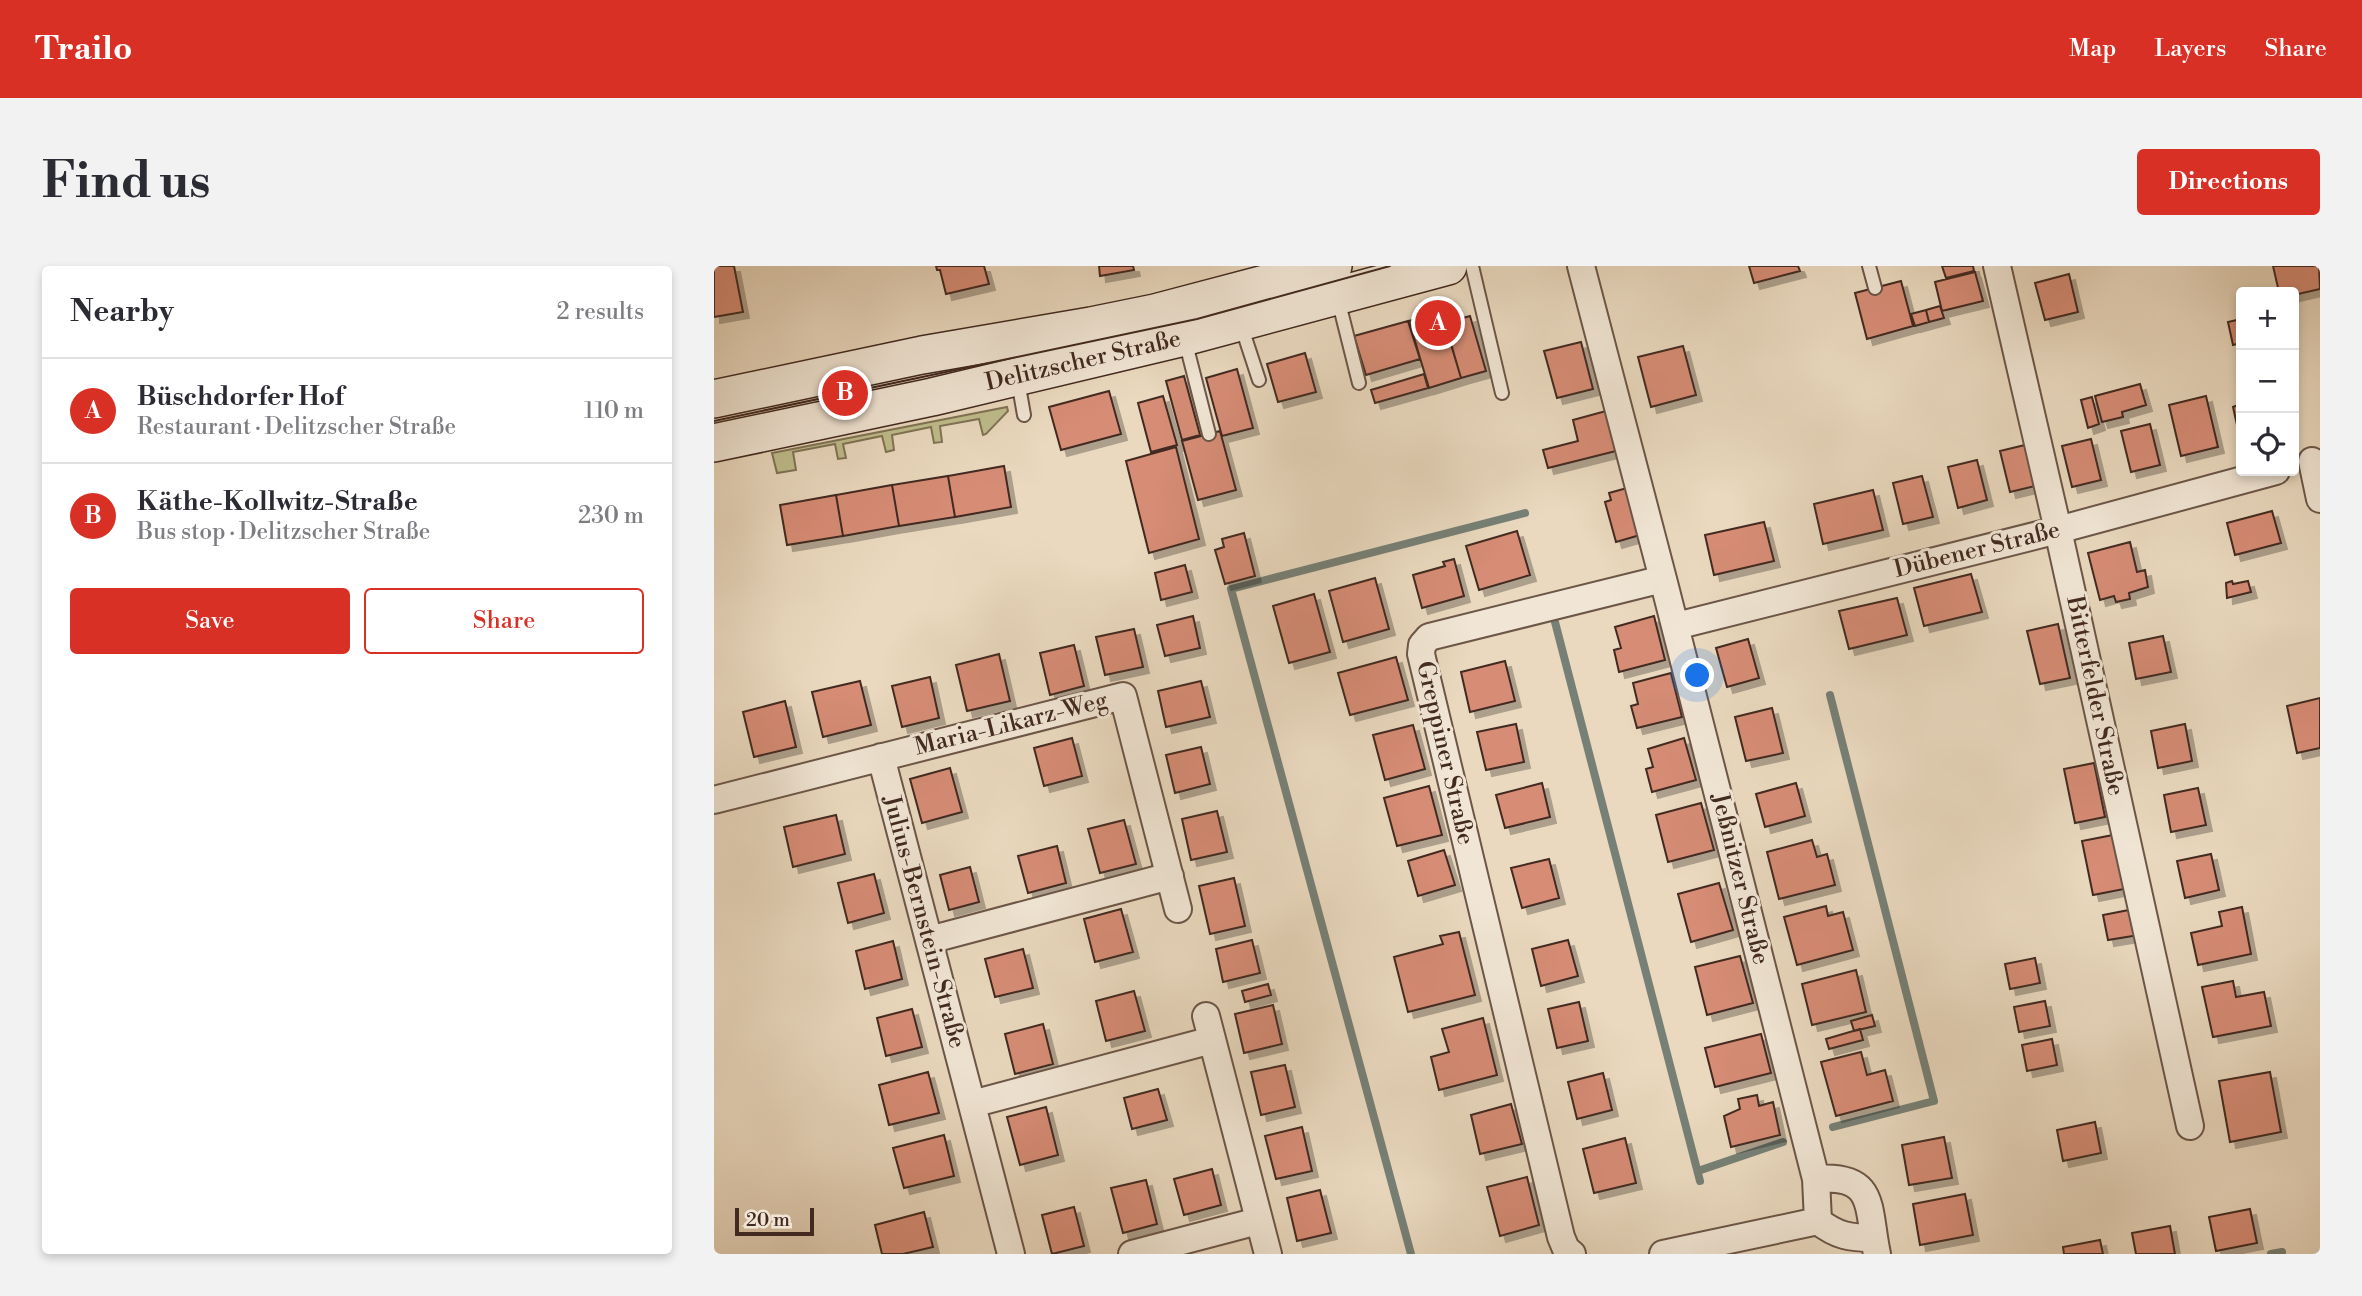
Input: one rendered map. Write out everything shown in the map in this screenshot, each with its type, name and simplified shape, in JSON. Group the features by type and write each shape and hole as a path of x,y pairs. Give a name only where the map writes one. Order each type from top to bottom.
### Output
{"main road":[{"name":"Delitzscher Straße","path":"714,399 892,361 1155,313 1335,281 1448,266"},
{"name":"Delitzscher Straße","path":"714,443 932,397 1184,337 1240,321 1335,281"},
{"path":"714,387 817,365 892,361"}],"street":[{"path":"1581,266 1663,579"},
{"name":"Bitterfelder Straße","path":"1997,266 2190,1126"},
{"path":"2309,462 2320,499"},
{"name":"Dübener Straße","path":"1676,626 2058,530 2258,476"},
{"name":"Jeßnitzer Straße","path":"1663,579 1816,1179 1818,1221"},
{"name":"Greppiner Straße","path":"1572,1254 1561,1237 1420,654 1422,645 1429,637 1663,579"},
{"name":"Maria-Likarz-Weg","path":"881,757 1123,696 1178,909"},
{"path":"714,800 881,757"},
{"name":"Julius-Bernstein-Straße","path":"881,757 1011,1254"},
{"path":"929,940 1170,876"},
{"path":"972,1104 1209,1028 1268,1254"},
{"path":"1816,1179 1836,1177 1856,1183 1865,1193 1875,1246"},
{"path":"1132,1254 1258,1221"},
{"path":"1663,1254 1818,1221 1833,1233 1875,1246"}],"lane":[{"path":"1472,266 1502,393"},
{"path":"1869,266 1875,288"},
{"path":"1335,281 1359,383"},
{"path":"1240,321 1259,380"},
{"path":"1184,337 1209,433"},
{"path":"1017,375 1024,415"}],"shaded area":[{"path":"1007,407 1008,411 983,435 979,419 940,426 942,442 934,443 931,427 892,435 894,450 886,452 882,436 843,444 846,458 838,459 835,444 793,452 796,470 777,473 772,453"}],"building":[{"path":"714,266 734,266 743,312 714,317"},
{"path":"936,266 984,266 989,284 946,294 940,270 937,270"},
{"path":"1099,266 1133,266 1134,270 1100,276"},
{"path":"1749,266 1798,266 1800,271 1754,283"},
{"path":"1942,266 1973,266 1974,271 1946,278"},
{"path":"2273,266 2319,266 2320,289 2299,294 2299,287 2278,287"},
{"path":"1975,272 1983,301 1942,311 1935,282"},
{"path":"2069,274 2078,312 2045,320 2035,283"},
{"path":"1901,281 1913,326 1867,339 1855,293"},
{"path":"1940,306 1944,318 1929,322 1926,310"},
{"path":"1926,310 1929,322 1915,326 1911,314"},
{"path":"1441,311 1461,378 1429,388 1409,321"},
{"path":"1470,316 1486,371 1461,378 1445,323"},
{"path":"2236,320 2236,344 2233,345 2228,322"},
{"path":"1408,321 1420,359 1366,375 1354,336"},
{"path":"1581,342 1593,389 1557,398 1544,351"},
{"path":"1683,346 1696,395 1651,407 1638,357"},
{"path":"1305,353 1316,392 1278,402 1267,364"},
{"path":"1237,369 1253,428 1222,436 1206,378"},
{"path":"1424,374 1428,388 1375,403 1371,390"},
{"path":"1184,376 1200,435 1182,440 1166,381"},
{"path":"2140,384 2146,405 2122,412 2123,417 2102,422 2095,396"},
{"path":"1109,391 1121,434 1061,450 1049,407"},
{"path":"1163,396 1177,445 1151,452 1138,403"},
{"path":"2206,396 2218,447 2181,456 2169,405"},
{"path":"2092,397 2099,424 2088,428 2081,400"},
{"path":"1606,411 1616,451 1548,468 1543,450 1578,441 1573,420"},
{"path":"2150,424 2160,465 2131,472 2121,431"},
{"path":"1220,431 1236,490 1198,500 1182,441"},
{"path":"2091,439 2101,480 2072,487 2062,446"},
{"path":"2029,444 2039,485 2010,492 2000,451"},
{"path":"1176,447 1199,539 1149,553 1126,461"},
{"path":"1977,460 1987,500 1958,508 1948,467"},
{"path":"1004,466 1011,507 955,517 948,476"},
{"path":"948,476 955,517 899,526 892,485"},
{"path":"1922,476 1933,517 1903,524 1893,483"},
{"path":"892,485 899,526 843,536 836,495"},
{"path":"1627,488 1640,535 1616,542 1605,502 1611,500 1609,493"},
{"path":"1873,490 1883,530 1823,544 1814,504"},
{"path":"836,495 843,536 787,545 780,505"},
{"path":"2272,511 2281,543 2235,555 2227,523"},
{"path":"1764,522 1774,561 1714,575 1705,535"},
{"path":"1517,531 1530,575 1479,590 1466,546"},
{"path":"1244,533 1255,576 1225,584 1215,550 1224,547 1222,539"},
{"path":"2130,542 2137,572 2145,570 2148,587 2129,593 2130,599 2116,602 2114,596 2100,600 2088,553"},
{"path":"1454,559 1464,596 1422,608 1413,575 1445,566 1443,562"},
{"path":"1185,565 1192,592 1161,600 1155,573"},
{"path":"1971,574 1982,612 1924,626 1914,588"},
{"path":"1375,578 1389,629 1343,642 1329,591"},
{"path":"2232,581 2233,584 2248,581 2251,592 2227,598 2226,583"},
{"path":"1314,594 1330,652 1289,663 1273,606"},
{"path":"1897,598 1907,635 1849,649 1839,611"},
{"path":"1193,616 1200,648 1165,656 1157,625"},
{"path":"1654,616 1665,660 1619,672 1614,650 1621,648 1615,627"},
{"path":"2058,624 2070,678 2040,684 2027,631"},
{"path":"1134,629 1143,667 1105,675 1096,637"},
{"path":"2163,636 2171,672 2136,679 2129,643"},
{"path":"1748,639 1759,678 1727,687 1716,648"},
{"path":"1074,645 1084,686 1050,695 1040,653"},
{"path":"999,654 1010,701 967,711 956,665"},
{"path":"1396,657 1408,700 1350,715 1338,673"},
{"path":"1505,661 1515,701 1470,712 1461,672"},
{"path":"1671,673 1682,717 1637,728 1631,706 1638,704 1633,683"},
{"path":"930,677 939,718 902,727 892,686"},
{"path":"860,681 871,725 823,737 812,692"},
{"path":"1201,681 1210,717 1166,727 1158,691"},
{"path":"2320,698 2320,748 2297,753 2287,706"},
{"path":"785,701 796,747 754,757 743,712"},
{"path":"1772,708 1783,753 1746,761 1735,717"},
{"path":"1516,724 1524,762 1486,770 1477,732"},
{"path":"2185,724 2192,761 2158,768 2151,731"},
{"path":"1413,725 1425,769 1385,780 1373,735"},
{"path":"1072,738 1082,776 1044,786 1034,748"},
{"path":"1684,738 1696,780 1652,792 1646,769 1653,767 1648,749"},
{"path":"1201,747 1210,784 1175,793 1166,755"},
{"path":"2094,763 2105,817 2075,823 2064,769"},
{"path":"950,768 962,812 922,823 910,779"},
{"path":"1542,783 1550,817 1505,828 1496,795"},
{"path":"1796,783 1805,816 1765,827 1756,794"},
{"path":"1429,786 1442,835 1397,846 1384,798"},
{"path":"2198,788 2206,825 2171,832 2164,795"},
{"path":"1701,803 1714,850 1668,862 1656,815"},
{"path":"1217,811 1227,852 1191,860 1182,819"},
{"path":"836,815 845,854 793,867 784,827"},
{"path":"1124,820 1136,864 1100,873 1088,829"},
{"path":"2113,835 2124,889 2093,895 2082,841"},
{"path":"1812,840 1817,857 1827,854 1835,885 1779,899 1767,852"},
{"path":"1057,846 1066,883 1028,893 1018,856"},
{"path":"1444,850 1455,885 1418,896 1408,861"},
{"path":"2211,854 2219,890 2185,898 2177,861"},
{"path":"1549,859 1559,898 1522,908 1511,868"},
{"path":"970,867 979,902 949,910 940,875"},
{"path":"874,874 884,913 848,923 838,883"},
{"path":"1234,878 1245,926 1210,934 1199,886"},
{"path":"1719,883 1733,930 1691,942 1678,894"},
{"path":"1826,906 1828,916 1843,912 1853,950 1797,965 1784,917"},
{"path":"2242,907 2251,954 2198,965 2191,933 2222,926 2219,912"},
{"path":"1121,909 1133,952 1095,962 1084,919"},
{"path":"2134,909 2139,935 2108,940 2103,915"},
{"path":"1459,932 1475,995 1408,1012 1394,957 1443,944 1440,936"},
{"path":"1252,940 1260,973 1223,982 1216,949"},
{"path":"1568,940 1578,976 1541,986 1532,949"},
{"path":"893,941 902,979 865,989 856,951"},
{"path":"1023,949 1033,988 995,997 985,959"},
{"path":"1740,956 1753,1003 1707,1015 1695,967"},
{"path":"2035,958 2040,983 2010,989 2005,964"},
{"path":"1856,970 1866,1012 1812,1025 1802,984"},
{"path":"2233,981 2236,997 2264,992 2271,1026 2213,1037 2202,987"},
{"path":"1268,984 1271,995 1245,1002 1242,991"},
{"path":"1134,991 1145,1031 1106,1041 1096,1001"},
{"path":"2045,1001 2050,1026 2019,1032 2014,1007"},
{"path":"1579,1002 1588,1041 1557,1048 1548,1009"},
{"path":"1273,1005 1282,1044 1244,1053 1235,1014"},
{"path":"912,1009 922,1047 886,1056 877,1018"},
{"path":"1872,1015 1875,1026 1854,1031 1851,1021"},
{"path":"1483,1018 1497,1075 1439,1090 1431,1057 1449,1052 1442,1029"},
{"path":"1043,1024 1053,1064 1015,1074 1005,1034"},
{"path":"1860,1029 1863,1040 1829,1049 1826,1039"},
{"path":"1761,1034 1771,1073 1715,1087 1705,1048"},
{"path":"2052,1039 2057,1065 2027,1071 2022,1045"},
{"path":"1861,1052 1867,1075 1885,1070 1893,1101 1836,1116 1821,1062"},
{"path":"1285,1065 1295,1107 1261,1115 1251,1072"},
{"path":"928,1072 939,1113 889,1125 879,1085"},
{"path":"2270,1072 2281,1132 2230,1142 2219,1081"},
{"path":"1603,1073 1612,1110 1577,1119 1568,1082"},
{"path":"1158,1089 1167,1120 1132,1129 1124,1098"},
{"path":"1757,1095 1759,1106 1773,1102 1780,1135 1731,1147 1724,1116 1740,1109 1738,1099"},
{"path":"1511,1104 1522,1144 1480,1154 1471,1115"},
{"path":"1046,1107 1058,1155 1020,1165 1007,1117"},
{"path":"2095,1122 2101,1153 2063,1161 2057,1130"},
{"path":"1302,1127 1312,1171 1276,1179 1265,1136"},
{"path":"944,1135 954,1176 904,1188 893,1148"},
{"path":"1944,1137 1952,1178 1909,1185 1902,1145"},
{"path":"1625,1138 1636,1183 1594,1193 1583,1149"},
{"path":"1212,1169 1221,1205 1184,1215 1174,1179"},
{"path":"1527,1177 1539,1225 1500,1236 1487,1187"},
{"path":"1146,1180 1157,1224 1123,1233 1111,1188"},
{"path":"1320,1190 1331,1233 1297,1241 1287,1198"},
{"path":"1965,1194 1973,1235 1920,1245 1913,1204"},
{"path":"1074,1207 1084,1246 1052,1254 1042,1215"},
{"path":"2250,1209 2257,1243 2216,1251 2209,1217"},
{"path":"924,1212 933,1247 903,1254 882,1254 875,1225"},
{"path":"2170,1226 2175,1254 2136,1254 2132,1233"},
{"path":"2100,1240 2103,1254 2064,1254 2063,1247"}],"waterway":[{"path":"1411,1254 1231,589 1525,513"},
{"path":"1555,622 1700,1181"},
{"path":"1830,695 1934,1101 1833,1127"},
{"path":"1698,1171 1783,1142"},
{"path":"2271,1254 2282,1252"}],"tram line":[{"path":"714,421 1197,319 1390,266"}],"place":[{"name":"Büschdorfer Hof","path":"1438,323"},
{"name":"Käthe-Kollwitz-Straße","path":"845,393"}]}
